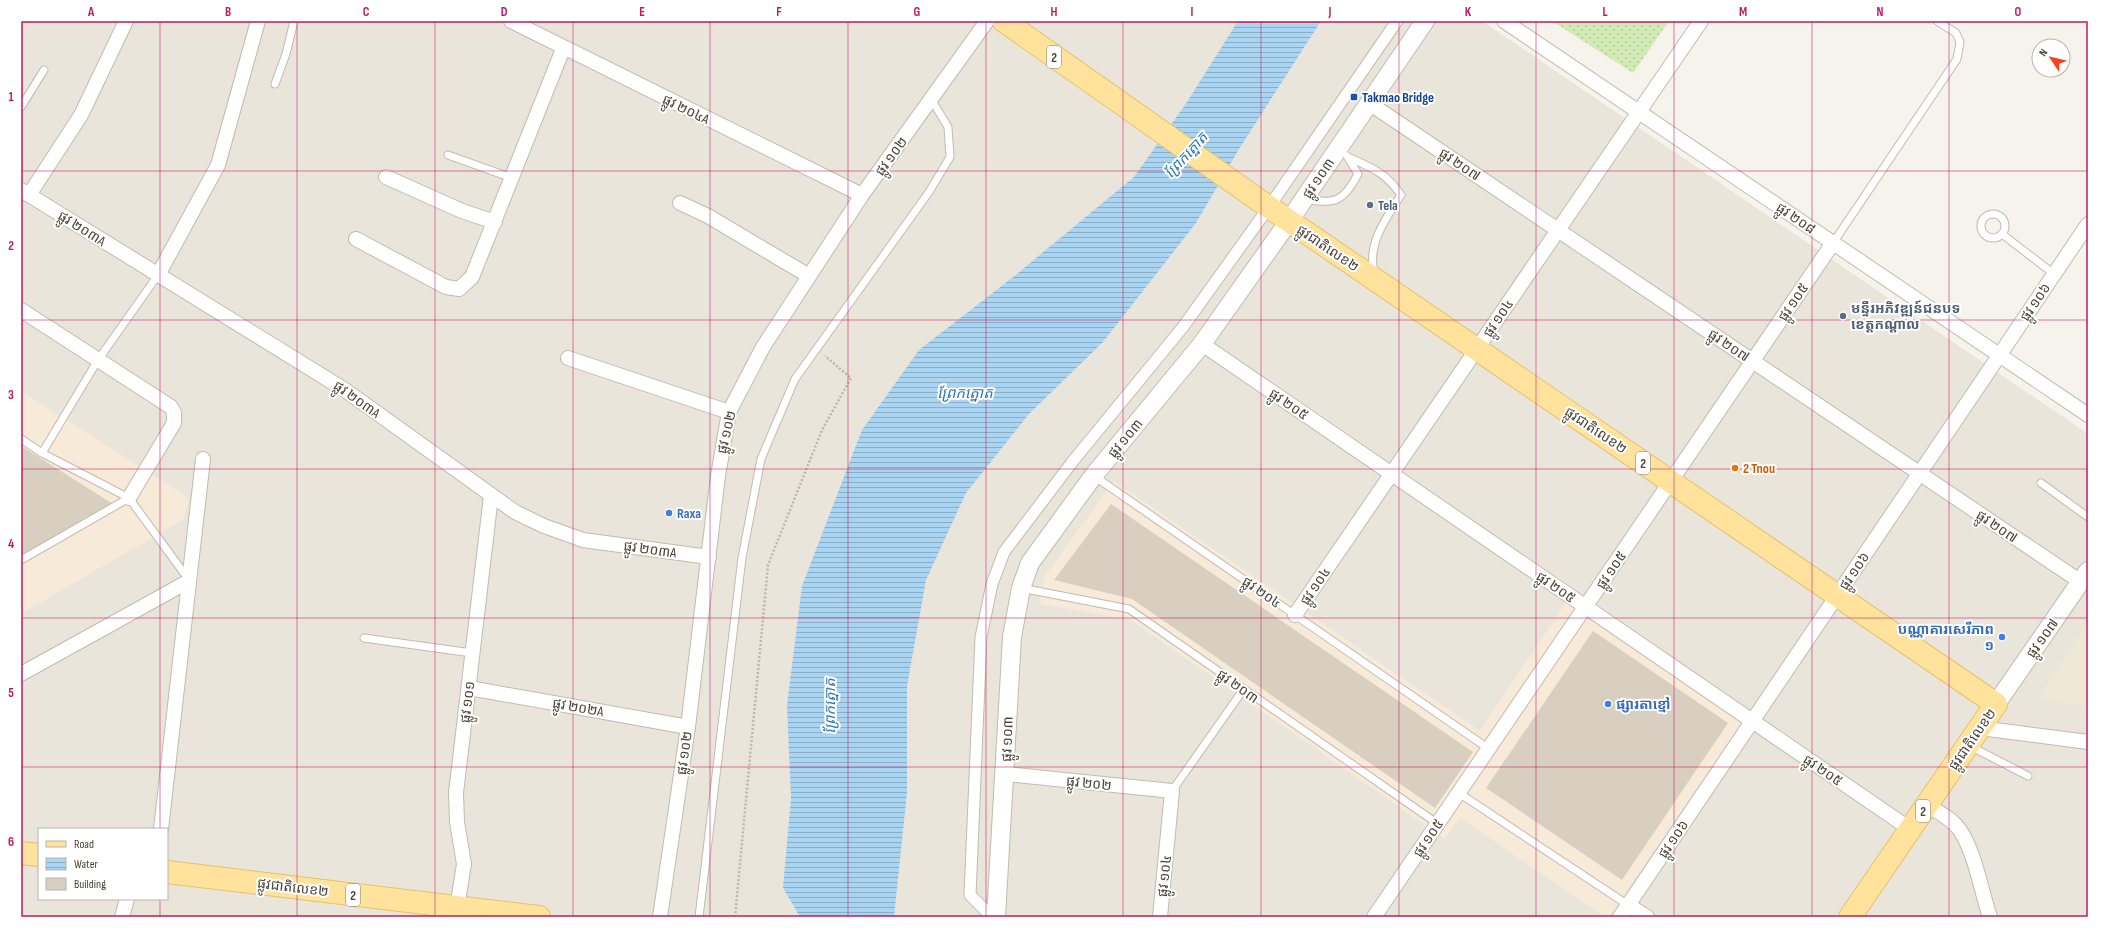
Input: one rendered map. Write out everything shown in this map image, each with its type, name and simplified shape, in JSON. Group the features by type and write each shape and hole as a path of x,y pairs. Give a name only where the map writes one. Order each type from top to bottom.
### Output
{"main road":[{"name":"ផ្លូវជាតិលេខ២","path":"1004,21 1264,204 1996,704 1850,917"},
{"path":"21,852 38,855"},
{"name":"ផ្លូវជាតិលេខ២","path":"168,872 539,917"}],"street":[{"path":"25,193 81,115 126,21"},
{"path":"158,275 218,165 258,21"},
{"name":"ផ្លូវ ២០៤A","path":"511,21 563,49 862,195"},
{"name":"ផ្លូវ ១០២","path":"660,917 688,727 718,476 729,412 763,347 862,195 987,21"},
{"path":"992,917 970,895 981,637 992,584 1004,552 1074,461 1183,327 1264,204 1397,21"},
{"name":"ផ្លូវ ១០៣","path":"996,917 1006,774 1012,637 1021,588 1030,563 1094,476 1202,344 1304,199 1344,152 1369,103 1425,21"},
{"name":"ផ្លូវ ២០៨","path":"1504,21 2088,415"},
{"name":"ផ្លូវ ១០៤","path":"1295,615 1701,21"},
{"path":"356,238 446,287 459,289 472,277 563,49"},
{"name":"ផ្លូវ ២០៧","path":"1369,103 1919,474 2086,580"},
{"path":"386,177 462,211 495,222"},
{"name":"ផ្លូវ ២០៣A","path":"25,193 345,390 515,512 544,526 583,540 709,557"},
{"path":"680,203 708,216 809,276"},
{"name":"ផ្លូវ ១០៦","path":"1620,917 2088,224"},
{"name":"ផ្លូវ ១០៥","path":"1374,917 1833,243"},
{"path":"21,310 171,407 174,413 174,423 129,498"},
{"name":"ផ្លូវ ២០៥","path":"1202,344 1910,829"},
{"path":"568,358 729,412"},
{"path":"160,828 203,459"},
{"name":"ផ្លូវ ១០១","path":"457,908 464,864 457,822 456,793 491,496"},
{"name":"ផ្លូវ ១០៧","path":"1996,704 2086,580"},
{"path":"21,674 189,581"},
{"name":"ផ្លូវ ២០២A","path":"469,688 688,727"},
{"path":"1974,737 2088,742"},
{"name":"ផ្លូវ ២០២","path":"1006,774 1172,791"},
{"name":"ផ្លូវ ១០៤","path":"1160,917 1172,791"},
{"path":"1927,805 1947,817 1959,830 1968,847 1990,917"},
{"path":"122,917 126,900"},
{"path":"1628,904 1646,917"}],"lane":[{"path":"275,84 286,54 294,21"},
{"path":"1833,243 1957,58 1960,42 1956,33 1937,21"},
{"path":"21,107 44,70"},
{"path":"698,917 742,558 760,460 795,379 929,192 950,158 948,127 931,99"},
{"path":"1304,199 1321,202 1337,200 1349,191 1358,174 1344,152"},
{"path":"1344,152 1376,170 1390,180 1401,195 1379,231 1372,262 1376,280"},
{"path":"448,155 512,178"},
{"path":"2002,234 2054,274"},
{"path":"42,453 98,360 158,275"},
{"path":"21,439 42,453 129,498 189,581"},
{"name":"ផ្លូវ ២០៤","path":"1094,476 1489,748"},
{"path":"2041,483 2088,517"},
{"path":"21,560 129,498"},
{"name":"ផ្លូវ ២០៣","path":"1021,588 1129,609 1243,690 1438,824"},
{"path":"364,638 472,653"},
{"name":"ផ្លូវ ១០៤","path":"1172,791 1243,690"},
{"path":"1974,737 2028,776"},
{"path":"1459,793 1628,904"}],"path":[{"path":"735,917 768,565 822,430 851,378 816,349"}],"shaded area":[{"path":"21,21 1482,21 2088,434 2088,917 21,917"},
{"path":"21,391 189,498 184,519 21,614"},
{"name":"ផ្សារតាខ្មៅ","path":"1114,481 1480,731 1568,600 1743,721 1609,917 1605,917 1460,818 1445,839 1129,619 1040,604 1045,576"},
{"path":"2088,624 2088,707 2039,697"}],"green space":[{"path":"1552,21 1669,21 1633,73"}],"water":[{"name":"ព្រែកត្នោត","path":"1238,21 1321,21 1239,149 1196,223 1103,342 1029,414 966,493 926,580 907,686 907,792 894,917 800,917 783,888 791,798 787,705 802,586 862,430 919,350 1012,278 1134,177 1187,102"}],"building":[{"path":"21,446 113,504 21,558"},
{"path":"1111,504 1473,752 1435,808 1132,599 1054,580"},
{"path":"1593,631 1728,723 1622,880 1486,788"}],"place":[{"name":"Takmao Bridge","path":"1354,97"},
{"name":"Tela","path":"1370,205"},
{"name":"មន្ទីរអភិវឌ្ឍន៍ជនបទ ខេត្តកណ្តាល","path":"1843,316"},
{"name":"2 Tnou","path":"1735,468"},
{"name":"Raxa","path":"669,513"},
{"name":"បណ្ណាគារសេរីភាព ១","path":"2002,637"},
{"name":"ផ្សារតាខ្មៅ","path":"1608,704"}]}
